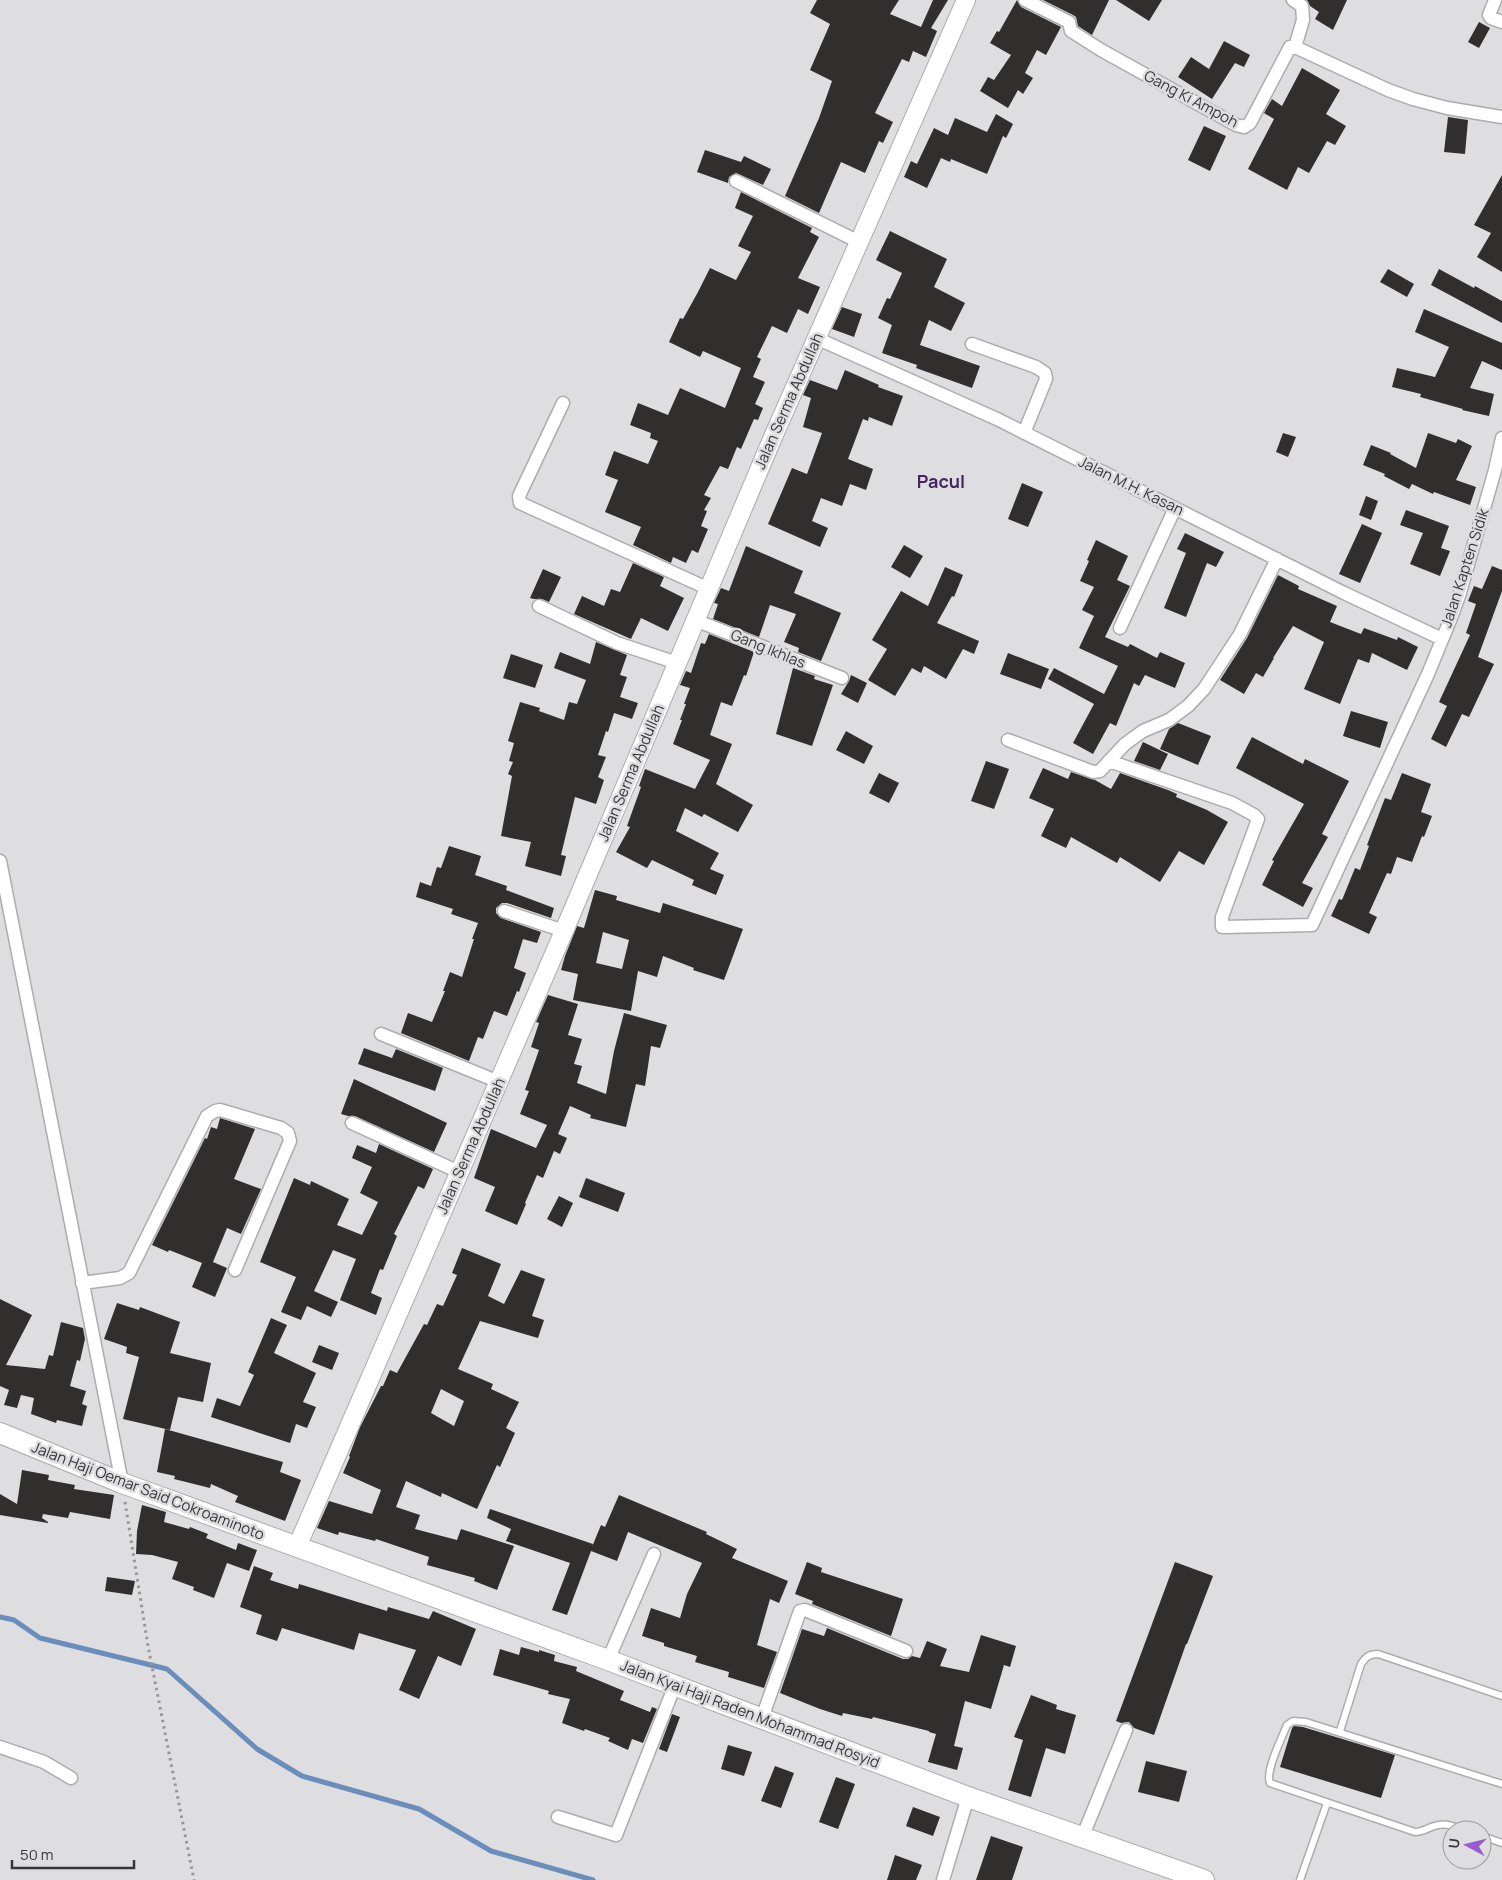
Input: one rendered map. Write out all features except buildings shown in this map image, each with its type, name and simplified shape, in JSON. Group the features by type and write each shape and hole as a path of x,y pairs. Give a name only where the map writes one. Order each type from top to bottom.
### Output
{"main road":[{"name":"Jalan Serma Abdullah","path":"296,1547 564,932 816,338 966,0"},
{"name":"Jalan Haji Oemar Said Cokroaminoto","path":"0,1433 122,1483 296,1547"},
{"name":"Jalan Kyai Haji Raden Mohammad Rosyid","path":"296,1547 608,1660 968,1797 1204,1880"}],"street":[{"name":"Gang Ki Ampoh","path":"1025,0 1069,22 1071,31 1101,50 1236,125 1244,127 1250,123 1290,47 1295,47"},
{"path":"1293,0 1302,6 1303,20 1295,47 1382,87 1413,99 1447,108 1502,117"},
{"path":"1494,0 1491,18 1502,22"},
{"path":"736,181 859,242"},
{"name":"Jalan M.H. Kasan","path":"816,338 1024,433 1442,639"},
{"path":"972,344 1036,367 1045,373 1046,379 1024,433"},
{"path":"563,403 519,496 520,502 708,589"},
{"name":"Jalan Kapten Sidik","path":"1109,762 1232,803 1258,819 1222,917 1222,927 1312,925 1428,674 1459,596 1495,470 1502,438"},
{"path":"1120,628 1175,508"},
{"path":"1008,740 1094,772 1100,770 1125,744 1142,731 1169,720 1188,706 1204,689 1240,634 1277,559"},
{"path":"539,606 617,643 677,663"},
{"name":"Gang Ikhlas","path":"695,620 842,678"},
{"path":"0,861 122,1483"},
{"path":"504,911 564,932"},
{"path":"381,1034 499,1082"},
{"path":"82,1284 120,1278 129,1273 207,1116 220,1110 281,1128 288,1133 290,1141 235,1270"},
{"path":"352,1123 459,1172"},
{"path":"608,1660 654,1554"},
{"path":"762,1718 800,1611 805,1610 906,1651"},
{"path":"558,1817 616,1835 675,1685"},
{"path":"1082,1838 1126,1730"},
{"path":"0,1747 44,1762 71,1778"},
{"path":"943,1880 968,1797"}],"lane":[{"path":"1340,1731 1361,1664 1369,1655 1378,1654 1502,1696"},
{"path":"1442,1824 1422,1832 1415,1832 1270,1783 1269,1776 1288,1723 1293,1721 1306,1722 1340,1731 1502,1784"},
{"path":"1300,1880 1327,1803"}],"path":[{"path":"122,1483 149,1654 194,1880"}],"waterway":[{"path":"0,1617 14,1620 40,1638 167,1669 257,1749 302,1776 419,1809 491,1851 593,1880"}],"district":[{"name":"Pacul","path":"941,482"}]}
